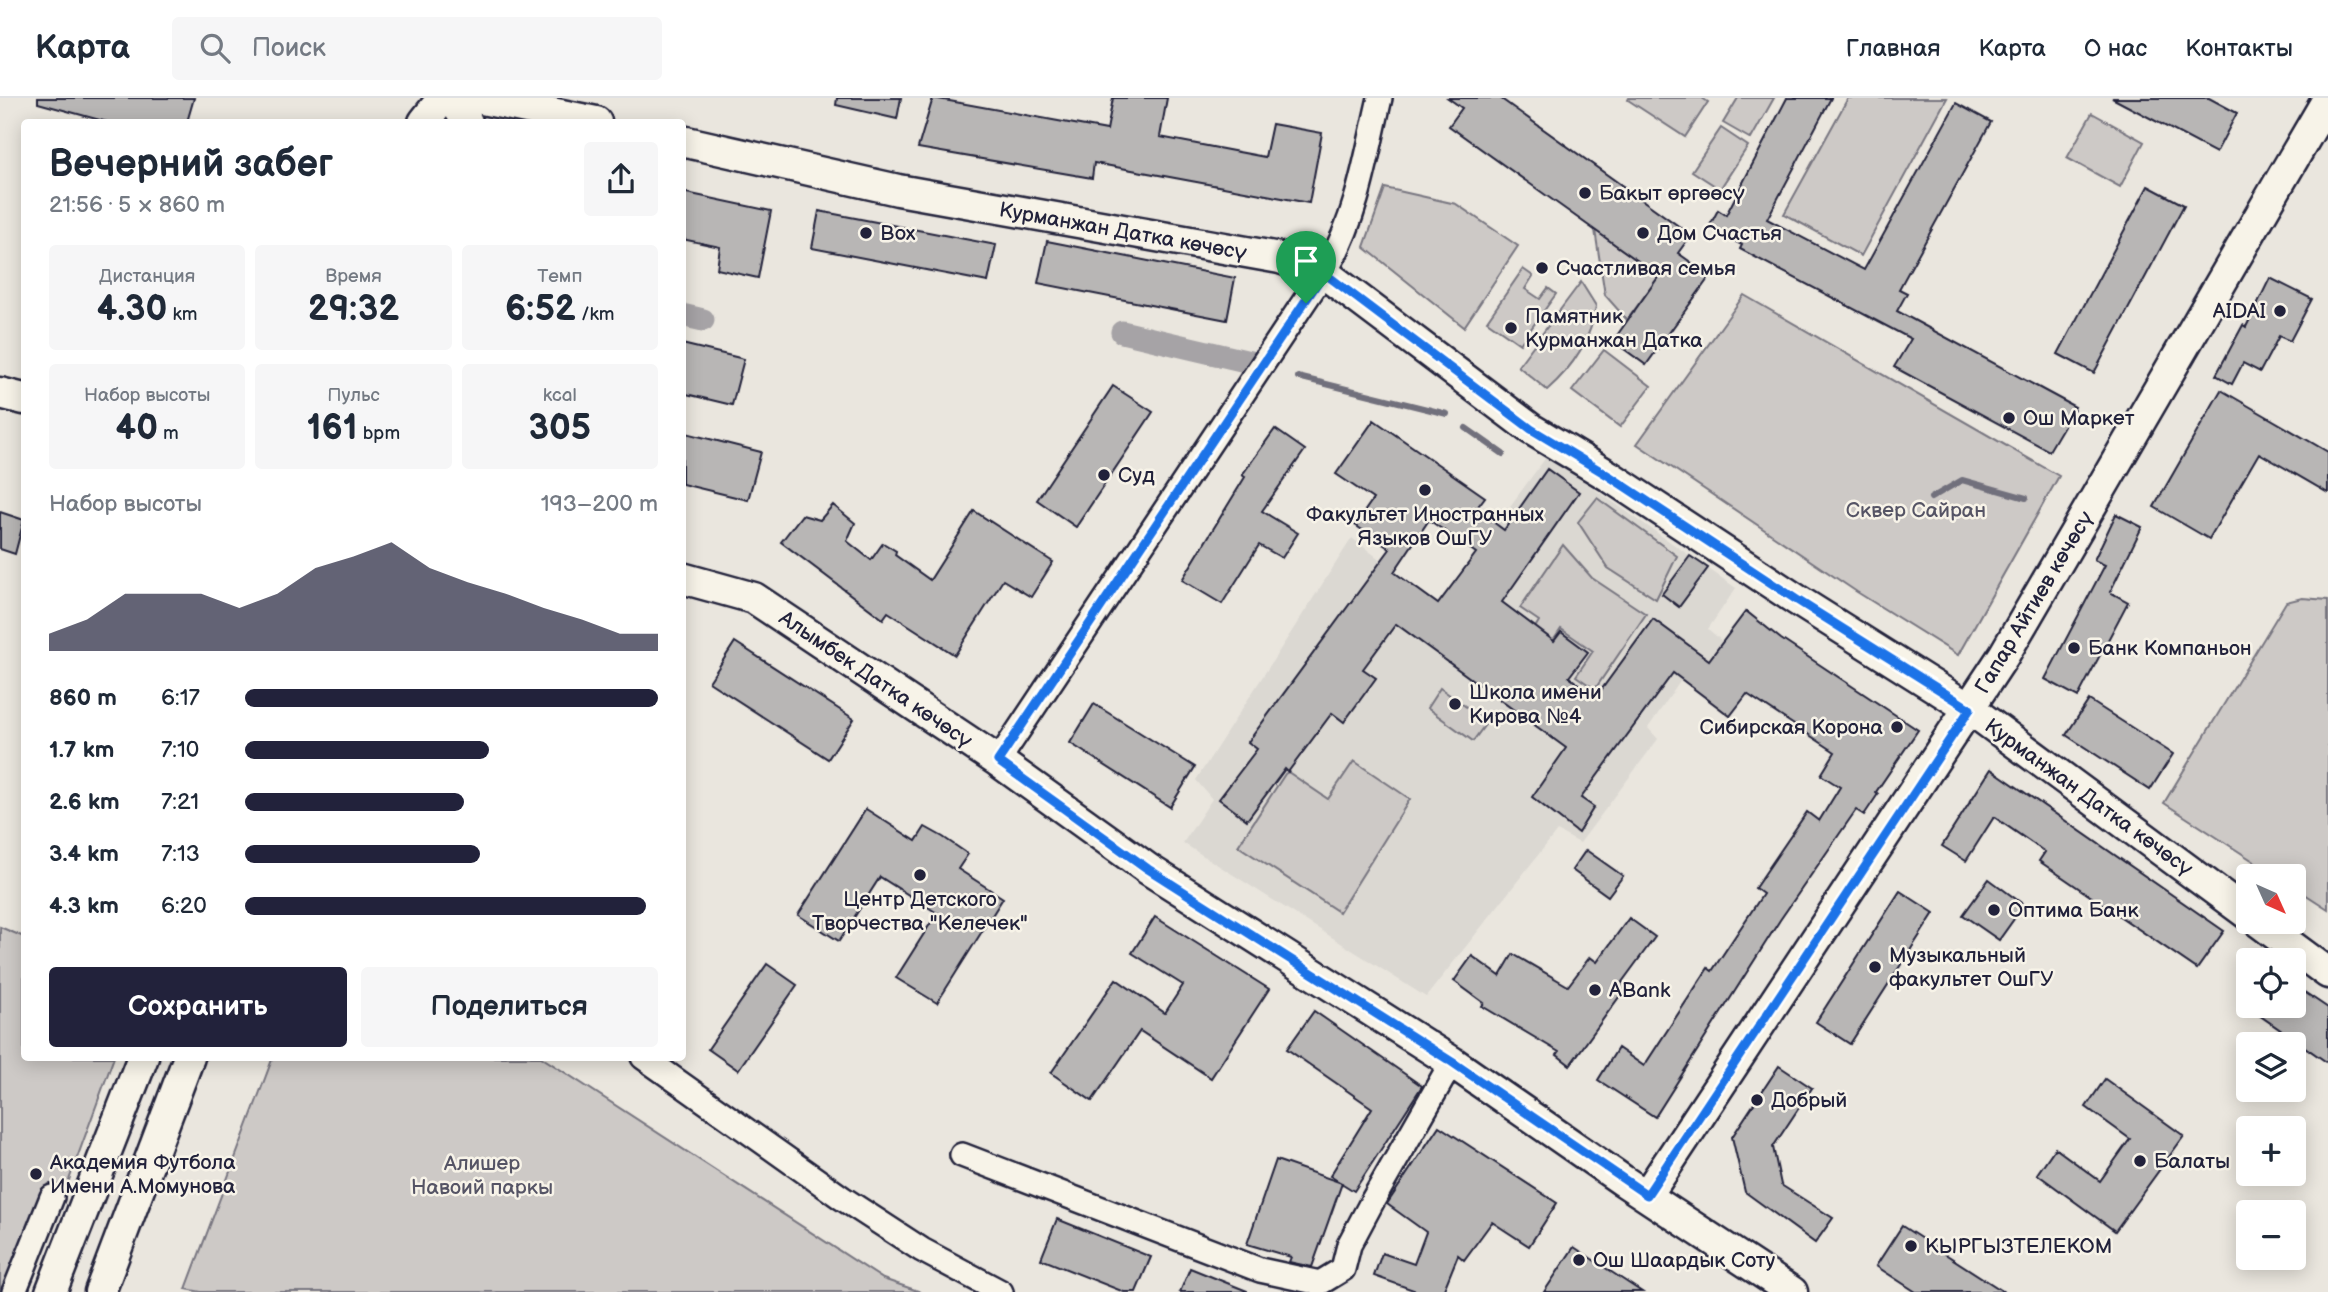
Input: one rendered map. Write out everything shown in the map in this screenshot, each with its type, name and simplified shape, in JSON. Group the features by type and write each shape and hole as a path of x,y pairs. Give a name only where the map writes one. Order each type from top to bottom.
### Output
{"main road":[{"path":"426,119 443,98"},
{"path":"453,98 465,119"},
{"path":"477,98 581,119"},
{"name":"Гапар Айтиев көчөсү","path":"1647,1195 1970,709 2141,422 2328,99"},
{"name":"Курманжан Датка көчөсү","path":"686,142 898,190 1280,258 1324,273 1531,429 1609,476 1797,600 1970,709 2236,905"},
{"path":"0,393 21,398"},
{"name":"Алымбек Датка көчөсү","path":"686,579 754,598 998,761 1148,869 1452,1062 1792,1292"},
{"path":"2275,934 2328,973"},
{"path":"51,1292 141,1061"},
{"path":"100,1292 187,1061"}],"street":[{"path":"998,761 1324,273 1343,239 1366,161 1380,98"},
{"path":"649,1061 842,1198 922,1250 1001,1292"},
{"path":"962,1154 1260,1270 1320,1283 1343,1269 1349,1245 1452,1062"},
{"path":"14,1292 52,1197"}],"shaded area":[{"name":"Школа имени Кирова №4","path":"1547,456 1736,588 1708,629 1723,642 1696,679 1686,673 1648,728 1658,739 1580,843 1557,831 1426,997 1183,843 1212,799 1196,780 1352,538 1438,604"}],"green space":[{"path":"1702,98 1708,102 1685,137 1628,100"},
{"path":"1738,98 1774,98 1751,139 1723,123"},
{"path":"1848,98 1947,98 1861,256 1784,214"},
{"path":"2092,113 2144,142 2120,187 2067,158"},
{"path":"1721,128 1748,146 1720,189 1692,171"},
{"path":"1385,188 1456,204 1518,246 1464,327 1364,247"},
{"path":"1595,230 1659,276 1627,320 1605,295"},
{"path":"1523,269 1533,276 1525,289 1540,299 1548,288 1556,294 1520,344 1487,321"},
{"path":"1581,282 1596,306 1590,330 1579,352 1547,390 1518,366"},
{"name":"Сквер Сайран","path":"1744,295 2059,476 1958,655 1857,592 1637,444"},
{"path":"1604,350 1651,386 1620,427 1572,391"},
{"path":"1597,498 1677,556 1656,599 1608,568 1578,522"},
{"path":"1563,545 1592,578 1646,614 1595,689 1576,676 1593,651 1561,629 1545,653 1527,641 1539,621 1520,608"},
{"path":"2302,598 2328,600 2328,909 2306,895 2306,864 2258,864 2164,803 2286,602"},
{"path":"1440,688 1487,722 1473,741 1427,708"},
{"path":"1354,761 1410,799 1339,912 1238,846 1285,774 1288,772 1328,799"},
{"name":"Академия Футбола Имени А.Момунова","path":"0,927 21,936 21,1061 113,1061 28,1292 0,1292"},
{"name":"Алишер Навоий паркы","path":"272,1061 547,1061 883,1279 921,1292 201,1292 186,1289"}],"building":[{"path":"38,98 194,98 188,119 96,119 38,103"},
{"path":"837,98 901,98 897,119 836,105"},
{"path":"933,98 1107,130 1113,98 1167,98 1160,137 1265,157 1272,124 1322,133 1309,203 1094,163 1092,178 918,148"},
{"name":"Дом Счастья","path":"1448,98 1500,98 1691,235 1678,253 1710,276 1646,365 1613,341 1659,276 1449,126 1462,108"},
{"path":"1787,98 1831,98 1767,219 1864,270 1956,103 1991,122 1899,289 1907,293 1897,311 2075,407 2049,451 1894,367 1911,339 1740,249 1742,245 1709,227 1718,210 1726,215"},
{"path":"2112,98 2209,98 2237,113 2216,153"},
{"path":"2148,186 2184,205 2094,373 2058,354"},
{"path":"686,193 771,211 758,278 717,269 720,247 686,240"},
{"path":"819,211 996,245 988,282 812,248"},
{"path":"1047,241 1235,278 1227,320 1038,283"},
{"path":"2270,278 2312,299 2290,341 2279,336 2260,372 2243,363 2232,384 2216,375 2243,325 2246,327"},
{"path":"686,345 744,359 732,405 686,394"},
{"path":"1113,386 1153,412 1076,527 1037,500"},
{"path":"2221,390 2328,452 2328,493 2259,453 2209,539 2154,507"},
{"path":"1374,420 1485,497 1476,509 1504,530 1547,469 1579,492 1502,602 1554,641 1561,632 1588,652 1569,677 1596,697 1653,619 1709,660 1746,611 1781,639 1918,730 1876,792 1878,794 1864,815 1856,810 1780,920 1655,1117 1598,1080 1618,1048 1644,1066 1708,968 1712,971 1763,894 1755,888 1807,812 1819,821 1840,787 1821,775 1835,752 1747,694 1730,716 1673,673 1581,798 1594,807 1578,833 1532,797 1566,748 1396,624 1363,669 1376,678 1344,722 1332,713 1288,772 1285,769 1247,820 1219,799 1257,749 1248,742 1390,549 1355,525 1373,499 1336,474","holes":["1429,520 1476,553 1438,604 1394,572"]},
{"path":"1275,429 1305,450 1262,511 1298,533 1282,558 1259,545 1222,604 1182,580 1245,477 1242,475"},
{"path":"686,433 761,452 748,500 686,485"},
{"path":"833,505 855,523 847,541 871,560 883,543 930,580 974,511 1053,562 1031,597 1003,580 955,655 888,612 883,619 781,542 802,515 820,520"},
{"path":"0,512 21,519 21,531 15,554 0,549"},
{"path":"2116,514 2142,527 2110,592 2128,602 2078,697 2045,679 2105,565 2094,560"},
{"path":"1690,556 1708,568 1679,607 1662,594"},
{"path":"735,642 854,719 828,759 709,682"},
{"path":"2089,700 2173,754 2150,790 2066,735"},
{"path":"1094,704 1195,767 1170,807 1070,743"},
{"path":"1991,769 2224,931 2197,969 2039,861 2045,852 1994,817 1966,861 1942,846"},
{"path":"866,809 916,841 925,827 943,837 968,854 958,869 1003,898 937,1003 896,978 937,913 880,877 839,941 798,915"},
{"path":"1586,850 1623,876 1608,896 1572,870"},
{"name":"Оптима Банк","path":"1989,879 2024,905 1999,940 1963,915"},
{"name":"Музыкальный факультет ОшГУ","path":"1900,891 1934,913 1850,1044 1816,1022"},
{"path":"1155,917 1269,989 1211,1078 1140,1031 1092,1101 1051,1073 1116,979 1165,1013 1183,985 1132,953"},
{"path":"1629,918 1655,937 1622,982 1627,986 1570,1065 1557,1055 1559,1052 1482,1006 1484,1003 1454,981 1472,956 1500,976 1513,954 1568,986 1590,957 1597,962"},
{"path":"767,964 797,985 738,1070 708,1049"},
{"path":"2306,993 2328,1008 2328,1063 2306,1048 2306,1032 2283,1032 2263,1018 2306,1018"},
{"path":"1314,1011 1422,1086 1354,1191 1330,1176 1372,1108 1287,1049"},
{"path":"1779,1066 1812,1088 1773,1147 1781,1185 1833,1218 1815,1243 1745,1192 1732,1137"},
{"name":"Балаты","path":"2105,1079 2184,1136 2115,1231 2037,1174 2055,1148 2100,1181 2130,1139 2086,1107"},
{"path":"1439,1126 1557,1203 1529,1246 1492,1222 1464,1260 1458,1255 1443,1292 1419,1292 1374,1276 1382,1253 1414,1264 1426,1232 1387,1204"},
{"path":"1276,1160 1342,1183 1312,1267 1289,1262 1291,1257 1247,1244"},
{"path":"1057,1219 1151,1257 1136,1292 1124,1292 1041,1259"},
{"name":"КЫРГЫЗТЕЛЕКОМ","path":"1902,1226 2004,1292 1916,1292 1876,1266"},
{"name":"Ош Шаардык Соту","path":"1574,1247 1613,1273 1642,1292 1544,1292"},
{"path":"1190,1268 1247,1291 1247,1292 1180,1292"}],"waterway":[{"path":"686,316 703,320"},
{"path":"1122,332 1254,363"},
{"path":"1298,377 1447,414"},
{"path":"1466,428 1503,454"},
{"path":"1931,498 1962,480 2026,498"}],"place":[{"name":"Бакыт өргөөсү","path":"1585,193"},
{"name":"Box","path":"866,233"},
{"name":"Дом Счастья","path":"1643,233"},
{"name":"Счастливая семья","path":"1542,268"},
{"name":"AIDAI","path":"2280,311"},
{"name":"Памятник Курманжан Датка","path":"1511,328"},
{"name":"Ош Маркет","path":"2009,418"},
{"name":"Суд","path":"1104,475"},
{"name":"Факультет Иностранных Языков ОшГУ","path":"1425,490"},
{"name":"Банк Компаньон","path":"2074,648"},
{"name":"Школа имени Кирова №4","path":"1455,704"},
{"name":"Сибирская Корона","path":"1897,727"},
{"name":"Центр Детского Творчества \"Келечек\"","path":"920,875"},
{"name":"Оптима Банк","path":"1994,910"},
{"name":"Музыкальный факультет ОшГУ","path":"1875,967"},
{"name":"ABank","path":"1595,990"},
{"name":"Добрый","path":"1757,1100"},
{"name":"Балаты","path":"2140,1161"},
{"name":"Академия Футбола Имени А.Момунова","path":"36,1174"},
{"name":"КЫРГЫЗТЕЛЕКОМ","path":"1911,1246"},
{"name":"Ош Шаардык Соту","path":"1579,1260"}],"route":[{"path":"1324,273 1531,429 1609,476 1797,600 1970,709 1647,1195 1452,1062 1148,869 998,761 1306,303 1324,273"}]}
